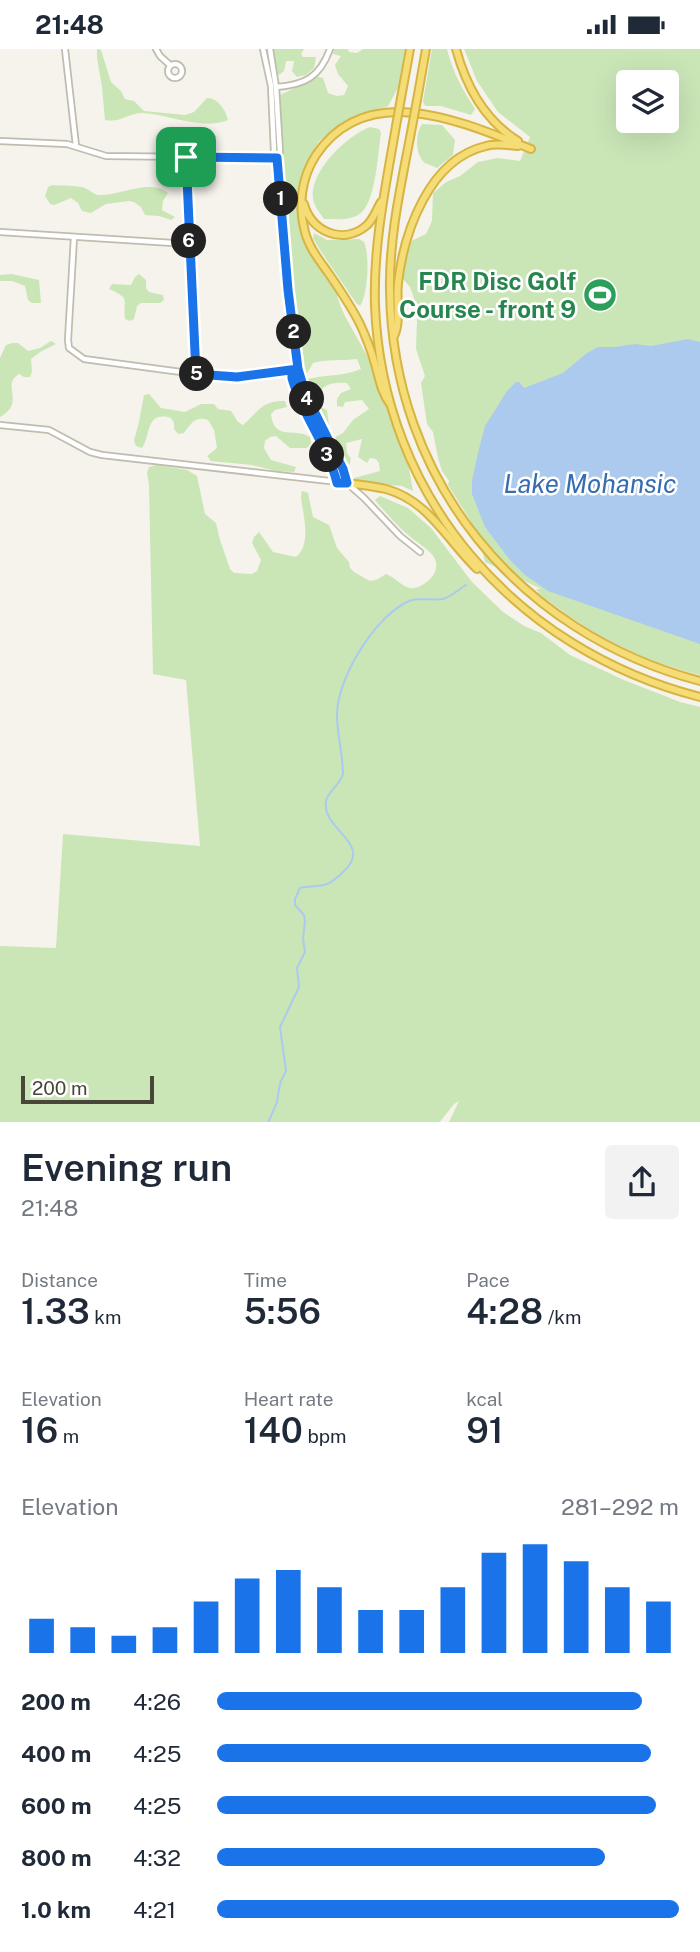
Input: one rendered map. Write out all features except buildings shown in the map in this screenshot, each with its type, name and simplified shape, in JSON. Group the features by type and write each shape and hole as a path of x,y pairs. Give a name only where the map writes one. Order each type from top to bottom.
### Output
{"highway":[{"path":"410,49 376,256 375,306 380,355 393,408 408,452 437,508 465,548 497,585"},
{"path":"426,49 397,210 390,290 393,338 406,401 426,454 470,530 496,561 537,600 590,637 641,662 700,681"},
{"path":"456,49 466,78 486,113 508,135 531,149"},
{"path":"393,408 384,394 372,351 358,321 308,240 301,210 303,188 313,159 333,136 357,121 383,113 411,112 437,116 531,149"},
{"path":"393,338 398,329 397,291 403,253 414,217 429,190 455,162 477,148 499,144 531,149"},
{"path":"303,188 304,205 311,220 321,230 337,235 353,233 365,226 384,197"},
{"path":"347,483 386,489 418,504 472,564 534,617 588,653 646,681 700,698"}],"street":[{"path":"65,49 76,146"},
{"path":"156,49 160,57 170,65"},
{"path":"263,49 271,86 274,152 277,158 288,290 298,369 306,395 343,469 347,483 400,536 420,552"},
{"path":"270,49 276,87 280,152 277,158"},
{"path":"276,87 295,86 311,78 323,67 330,49"},
{"path":"0,141 76,146 106,156 277,158"},
{"path":"186,157 196,374"},
{"path":"0,232 189,244"},
{"path":"74,237 69,348 84,359 237,377 298,369"},
{"path":"298,369 292,375 296,392 337,483"},
{"path":"0,425 49,430 90,452 102,455 347,483"}],"green space":[{"path":"97,49 101,50 111,82 125,99 134,101 144,111 185,115 194,112 207,98 221,105 228,120 207,124 142,113 105,120"},
{"path":"272,49 304,49 301,54 303,57 316,57 314,68 306,75 297,77 292,71 294,61 286,61 284,71 279,75 274,71"},
{"path":"334,49 348,49 349,52 357,53 363,49 405,49 398,88 388,106 347,120 319,141 306,165 300,191 310,250 337,289 344,314 369,360 409,468 413,491 402,486 357,483 354,478 380,471 376,459 370,458 367,463 358,457 362,439 346,443 351,459 349,466 344,466 332,439 343,433 353,420 369,409 362,400 345,402 343,407 337,406 341,393 351,389 347,383 334,383 319,394 318,406 327,410 329,426 326,430 312,406 304,380 361,369 357,359 313,363 306,375 302,372 290,293 280,95 318,77 323,78 328,93 344,95 348,86 338,74 335,65 341,56 333,54"},
{"path":"432,49 447,49 458,80 475,109 471,115 441,106 425,106 423,101"},
{"path":"464,49 700,49 700,675 646,658 607,640 541,596 536,589 541,589 485,562 479,539 470,528 470,520 442,471 433,432 427,424 421,383 425,376 416,349 416,304 410,287 403,279 409,242 426,234 432,221 433,193 478,162 498,158 520,161 530,137 498,112 477,81"},
{"path":"422,124 442,125 455,140 453,155 437,168 425,163 419,155 417,139"},
{"path":"370,127 379,129 381,133 373,187 366,207 353,217 324,219 313,199 317,177 341,146"},
{"path":"48,187 81,187 99,195 144,187 161,189 168,193 162,210 175,217 171,220 145,215 141,207 129,201 106,204 91,213 82,211 78,203 71,198 50,204 45,196"},
{"path":"314,233 327,240 359,239 364,242 367,275 360,306 320,250 313,238"},
{"path":"12,274 39,280 41,303 28,300 25,286 12,281 0,281 0,275"},
{"path":"139,274 146,280 149,292 163,295 164,300 160,303 141,303 137,306 134,319 130,321 125,319 123,297 109,289 112,284 131,285"},
{"path":"51,341 56,344 31,359 30,377 19,374 14,378 12,405 0,417 0,358 6,345 18,343 28,351"},
{"path":"149,394 161,408 185,412 201,404 214,404 218,409 231,411 243,425 266,405 285,401 287,407 271,414 276,428 304,434 310,437 311,443 307,448 290,448 276,436 265,441 264,448 271,460 296,467 294,472 211,461 207,456 217,448 214,430 208,420 197,420 184,433 178,434 171,418 163,417 153,421 142,448 136,446 134,440 144,395"},
{"path":"157,465 187,470 197,476 205,514 216,523 230,569 234,573 252,574 257,571 261,560 252,543 259,532 273,552 296,557 301,551 305,537 302,491 308,493 313,517 329,525 337,548 354,572 370,581 386,574 407,587 421,586 435,573 435,559 399,527 375,500 380,496 408,508 431,528 472,582 503,612 541,633 570,655 624,680 700,707 700,1122 449,1122 459,1101 440,1122 0,1122 0,946 56,948 63,834 200,846 186,680 153,674 147,473 149,467"}],"water":[{"name":"Lake Mohansic","path":"688,339 700,342 700,644 548,591 525,575 510,560 485,527 472,494 472,480 485,426 507,391 516,382 524,388 563,373 598,347 635,344 651,346"}],"waterway":[{"path":"268,1122 286,1071 280,1027 299,987 297,968 305,952 304,915 295,905 295,899 300,888 329,883 352,861 350,844 331,820 326,801 343,774 337,715 343,685 369,636 393,611 414,600 446,598 466,585"}],"place":[{"name":"FDR Disc Golf Course - front 9","path":"600,295"}],"route":[{"path":"186,157 196,374 237,377 298,369 306,395 343,469 347,483 337,483 292,378 298,369 288,290 277,158 186,157"}]}
